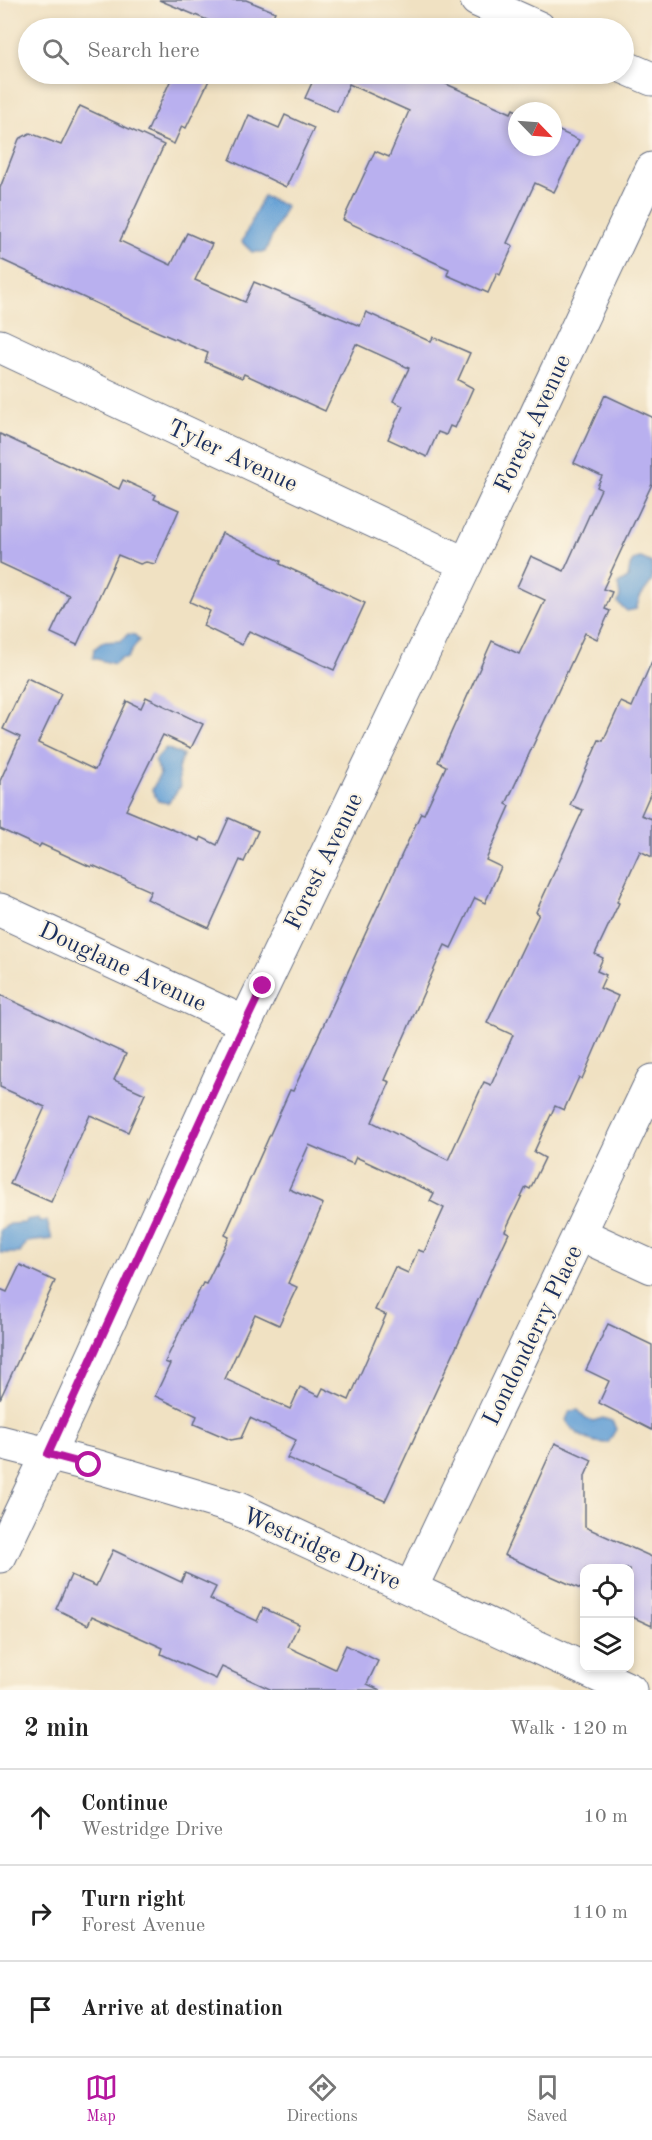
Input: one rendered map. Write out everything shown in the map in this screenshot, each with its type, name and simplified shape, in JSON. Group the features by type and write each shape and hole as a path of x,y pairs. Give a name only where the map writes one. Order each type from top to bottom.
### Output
{"street":[{"path":"477,0 518,18"},
{"path":"634,71 652,79"},
{"name":"Forest Avenue","path":"0,1556 245,1023 466,564 652,169"},
{"name":"Tyler Avenue","path":"0,346 466,564"},
{"name":"Douglane Avenue","path":"0,910 245,1023"},
{"name":"Londonderry Place","path":"411,1588 652,1081"},
{"path":"580,1234 652,1268"},
{"name":"Westridge Drive","path":"0,1442 99,1467 236,1509 630,1690"}],"water":[{"path":"263,196 286,206 265,252 252,252 242,242"},
{"path":"641,558 652,563 652,581 640,597 636,609 627,611 618,603 620,596 618,584 628,578 632,562"},
{"path":"128,634 135,635 139,640 127,658 121,658 114,664 93,658 94,649 103,642 121,641"},
{"path":"166,748 183,755 178,769 180,787 168,803 158,801 152,790 160,774 155,760"},
{"path":"38,1218 39,1221 47,1221 52,1239 27,1242 20,1253 0,1253 0,1230 10,1224 25,1223 26,1220"},
{"path":"578,1410 593,1421 603,1418 612,1421 616,1429 608,1443 589,1440 574,1430 566,1420 570,1411"}],"building":[{"path":"159,0 246,0 275,12 272,18 202,18"},
{"path":"169,84 207,84 186,128 182,126 174,144 147,132"},
{"path":"311,84 349,84 337,112 305,98"},
{"path":"349,84 446,84 508,112 508,156 562,156 562,132 579,140 554,192 535,183 507,243 513,246 500,275 497,273 488,293 447,275 449,269 343,220 375,151 389,157 409,111"},
{"path":"80,106 164,145 120,241 171,265 187,233 212,244 195,280 245,302 254,282 360,326 366,312 431,342 433,337 470,353 458,380 473,388 455,428 450,426 446,435 438,432 427,457 388,439 403,406 393,401 409,368 356,344 325,411 244,374 242,378 205,362 208,353 0,259 0,188 19,139 30,133 61,145"},
{"path":"249,115 279,128 285,115 314,128 286,187 230,160"},
{"path":"605,395 652,417 652,484 603,589 612,592 605,609 610,611 597,639 585,633 506,804 510,806 486,860 501,867 485,903 475,898 451,948 445,945 385,1080 390,1082 372,1122 448,1160 484,1082 491,1085 513,1035 487,1023 539,914 536,912 583,810 570,805 599,740 603,741 621,702 632,707 652,661 652,790 641,815 652,819 652,857 640,851 595,954 603,958 597,971 606,975 600,988 618,996 582,1079 579,1077 564,1110 555,1106 534,1152 545,1158 530,1189 526,1187 505,1231 509,1233 385,1501 287,1458 296,1440 250,1418 241,1438 231,1440 194,1424 197,1416 155,1396 170,1364 165,1362 203,1283 206,1284 229,1237 225,1235 290,1090 293,1091 421,813 424,814 446,766 438,762 492,641 519,654 545,600 517,587 531,556 564,571 601,489 597,487 602,476 574,463","holes":["309,1145 353,1164 356,1157 434,1193 430,1201 444,1208 424,1252 418,1250 408,1273 395,1267 375,1310 386,1315 349,1400 323,1388 319,1396 300,1387 290,1409 225,1379 255,1314 279,1325 297,1287 288,1283 323,1204 289,1189"]},
{"path":"0,434 119,489 123,480 156,495 154,499 179,510 155,564 146,562 140,564 118,555 77,645 51,633 69,595 0,563"},
{"path":"222,533 281,561 280,564 365,603 334,670 249,631 242,645 203,626 210,611 190,602"},
{"path":"27,678 61,694 38,743 95,770 127,701 141,708 146,697 203,724 191,748 163,735 126,810 200,841 201,837 217,845 229,818 258,831 244,862 240,860 209,928 147,899 151,891 41,844 39,847 0,829 0,781 20,737 3,729"},
{"path":"0,995 126,1054 114,1080 145,1094 128,1132 90,1115 51,1202 10,1184 45,1107 0,1087"},
{"path":"20,1265 55,1281 0,1399 0,1289 7,1292"},
{"path":"608,1324 652,1345 652,1430 599,1403 609,1381 586,1370"},
{"path":"555,1443 592,1460 585,1476 585,1527 652,1557 652,1626 634,1618 634,1564 580,1564 580,1589 504,1555"},
{"path":"113,1550 181,1582 185,1573 216,1587 210,1599 257,1621 263,1608 299,1624 288,1647 335,1669 346,1645 378,1661 367,1684 380,1690 272,1690 222,1667 216,1679 161,1654 163,1648 92,1616 88,1625 56,1609 71,1575 96,1586"}],"route":[{"path":"89,1465 48,1454 263,986"}]}
